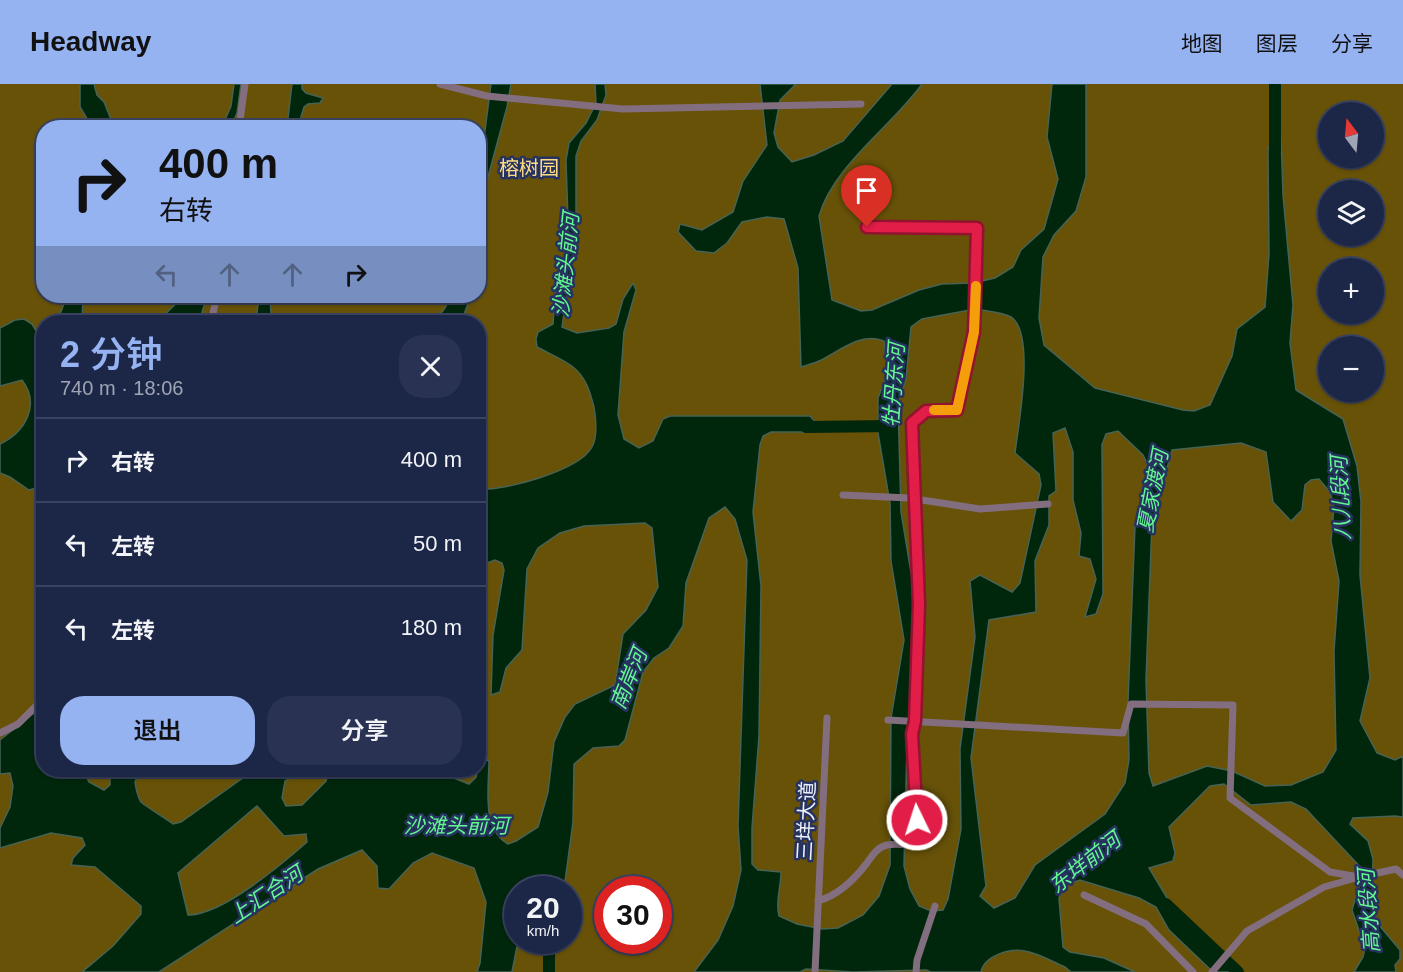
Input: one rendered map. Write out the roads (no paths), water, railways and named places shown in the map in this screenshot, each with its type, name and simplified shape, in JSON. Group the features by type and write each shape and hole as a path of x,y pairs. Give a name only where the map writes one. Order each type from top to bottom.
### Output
{"street":[{"path":"240,120 245,84"},
{"path":"440,84 487,96 623,109 861,104"},
{"path":"818,901 830,898 841,891 866,865 875,851 886,845 916,846 918,842 912,734 915,721 919,604 912,498 912,423 926,411 957,410 974,332 977,228 867,227"},
{"path":"843,495 912,498 980,509 1048,504"},
{"path":"888,720 1123,733 1131,704 1233,705 1230,798 1330,872 1359,877"},
{"path":"0,733 18,724 36,706"},
{"name":"三垟大道","path":"815,971 827,718"},
{"path":"1212,972 1247,931 1324,887 1396,869 1403,875"},
{"path":"1084,895 1146,924 1193,972"},
{"path":"916,972 918,958 934,908"}],"water":[{"path":"80,84 94,84 97,95 104,102 111,120 88,120 80,107"},
{"path":"234,84 241,84 234,120 225,120 231,106"},
{"path":"292,84 302,84 302,89 306,93 323,98 320,103 308,104 304,107 300,120 288,120"},
{"path":"491,84 511,84 486,184 486,123"},
{"path":"595,84 605,84 606,95 597,120 581,141 576,156 576,233 562,327 577,333 609,328 616,324 623,299 633,283 636,290 624,332 618,415 624,439 639,448 653,441 663,419 670,416 810,416 824,432 771,432 763,436 760,445 753,512 761,586 759,736 752,828 752,864 758,870 781,872 779,916 797,924 822,929 838,928 863,915 879,896 890,865 891,718 904,640 891,561 890,503 878,433 878,398 887,375 884,341 876,339 859,341 817,362 801,367 798,268 784,219 767,217 742,222 727,243 714,253 696,251 678,232 680,224 702,230 733,212 743,181 767,145 760,84 796,84 780,100 774,133 778,147 792,162 814,155 843,141 892,84 922,84 910,100 850,163 826,198 819,216 832,300 861,311 872,310 919,290 942,284 973,283 995,278 1013,267 1021,250 1044,229 1058,179 1047,137 1052,84 1086,84 1086,177 1076,211 1054,235 1043,257 1039,318 1044,345 1095,388 1183,410 1194,411 1210,405 1232,356 1237,329 1265,307 1269,254 1268,151 1272,134 1281,134 1283,195 1293,305 1290,343 1296,390 1343,419 1357,466 1361,502 1360,575 1370,678 1360,721 1377,753 1395,760 1403,756 1403,817 1353,818 1350,824 1368,841 1373,859 1372,910 1379,925 1400,950 1400,959 1395,965 1396,972 1354,972 1363,957 1365,948 1352,910 1364,871 1306,809 1291,802 1251,805 1224,784 1210,786 1169,827 1175,853 1173,861 1149,868 1185,928 1240,972 1213,972 1169,930 1156,907 1139,898 1080,880 1064,885 1059,898 1063,947 1070,952 1104,958 1135,972 1071,972 1040,956 1019,950 998,954 983,966 981,972 931,972 926,970 853,972 806,969 800,972 694,972 718,940 733,906 741,870 738,826 747,560 735,519 725,507 709,518 686,583 683,626 669,648 654,658 643,672 625,740 619,746 593,748 574,764 573,822 566,876 504,876 504,954 515,954 512,972 477,972 480,963 486,902 474,868 432,853 413,863 389,889 378,888 377,866 362,850 318,869 159,972 82,972 113,946 141,914 141,906 95,867 71,865 73,858 85,845 82,838 51,833 0,848 0,828 10,807 13,786 10,773 0,774 0,740 36,712 36,777 86,777 89,782 104,790 110,785 110,777 138,777 135,782 142,803 173,824 181,822 244,777 292,777 285,781 282,798 286,806 302,805 326,781 327,777 453,777 469,784 476,777 486,777 486,760 489,761 488,807 490,818 499,837 508,844 538,827 548,792 554,742 565,717 575,704 615,685 623,634 646,610 658,587 652,528 645,523 584,526 560,533 538,548 527,569 522,650 506,668 500,692 491,695 493,635 504,570 502,563 495,560 486,563 486,489 505,487 540,478 572,464 592,447 595,438 594,407 584,380 569,364 537,347 536,339 538,332 553,324 555,298 569,250 566,160 569,143 586,123 596,103","holes":["975,309 1011,317 1018,326 1023,341 1024,381 1015,453 1039,474 1041,485 1020,583 1012,592 980,575 970,581 975,637 960,749 961,829 948,899 943,910 931,911 919,906 910,889 904,866 907,746 920,627 901,512 898,403 906,379 911,327 922,319","1065,428 1073,452 1073,500 1081,533 1079,556 1090,559 1096,579 1085,617 1096,614 1103,594 1102,445 1106,434 1118,431 1143,455 1148,466 1146,489 1135,526 1128,701 1129,760 1125,783 1105,814 1035,865 1015,898 994,908 980,896 986,886 971,758 989,620 1036,612 1035,561 1049,525 1049,496 1056,491 1053,433","1241,443 1266,452 1273,502 1291,521 1302,510 1305,485 1311,480 1319,479 1330,492 1334,507 1331,541 1339,581 1334,651 1336,750 1323,772 1291,785 1265,786 1232,771 1207,766 1153,786 1149,773 1146,680 1152,522 1172,450","257,806 284,836 306,834 307,842 267,875 234,898 202,913 188,915 178,873"]},
{"path":"64,303 83,303 82,315 60,315"},
{"path":"177,303 205,303 201,315 164,315"},
{"path":"258,303 270,303 271,315 257,315"},
{"path":"447,303 468,303 464,315 438,315"},
{"path":"24,319 32,324 36,331 36,488 29,490 0,473 0,444 9,439 23,425 30,408 28,389 22,380 0,386 0,328 15,320"}],"waterway":[{"name":"八儿段河","path":"1275,84 1275,149"},
{"name":"沙滩头前河","path":"806,427 891,426"},
{"name":"高水段河","path":"1166,904 1238,972"},
{"path":"549,954 549,972"}],"park label":[{"name":"榕树园","path":"529,168"}],"water label":[{"name":"牡丹东河","path":"894,385"},
{"name":"夏家渡河","path":"1153,491"},
{"name":"南岸河","path":"629,679"},
{"name":"东垟前河","path":"1085,863"},
{"name":"上汇合河","path":"266,895"}]}
